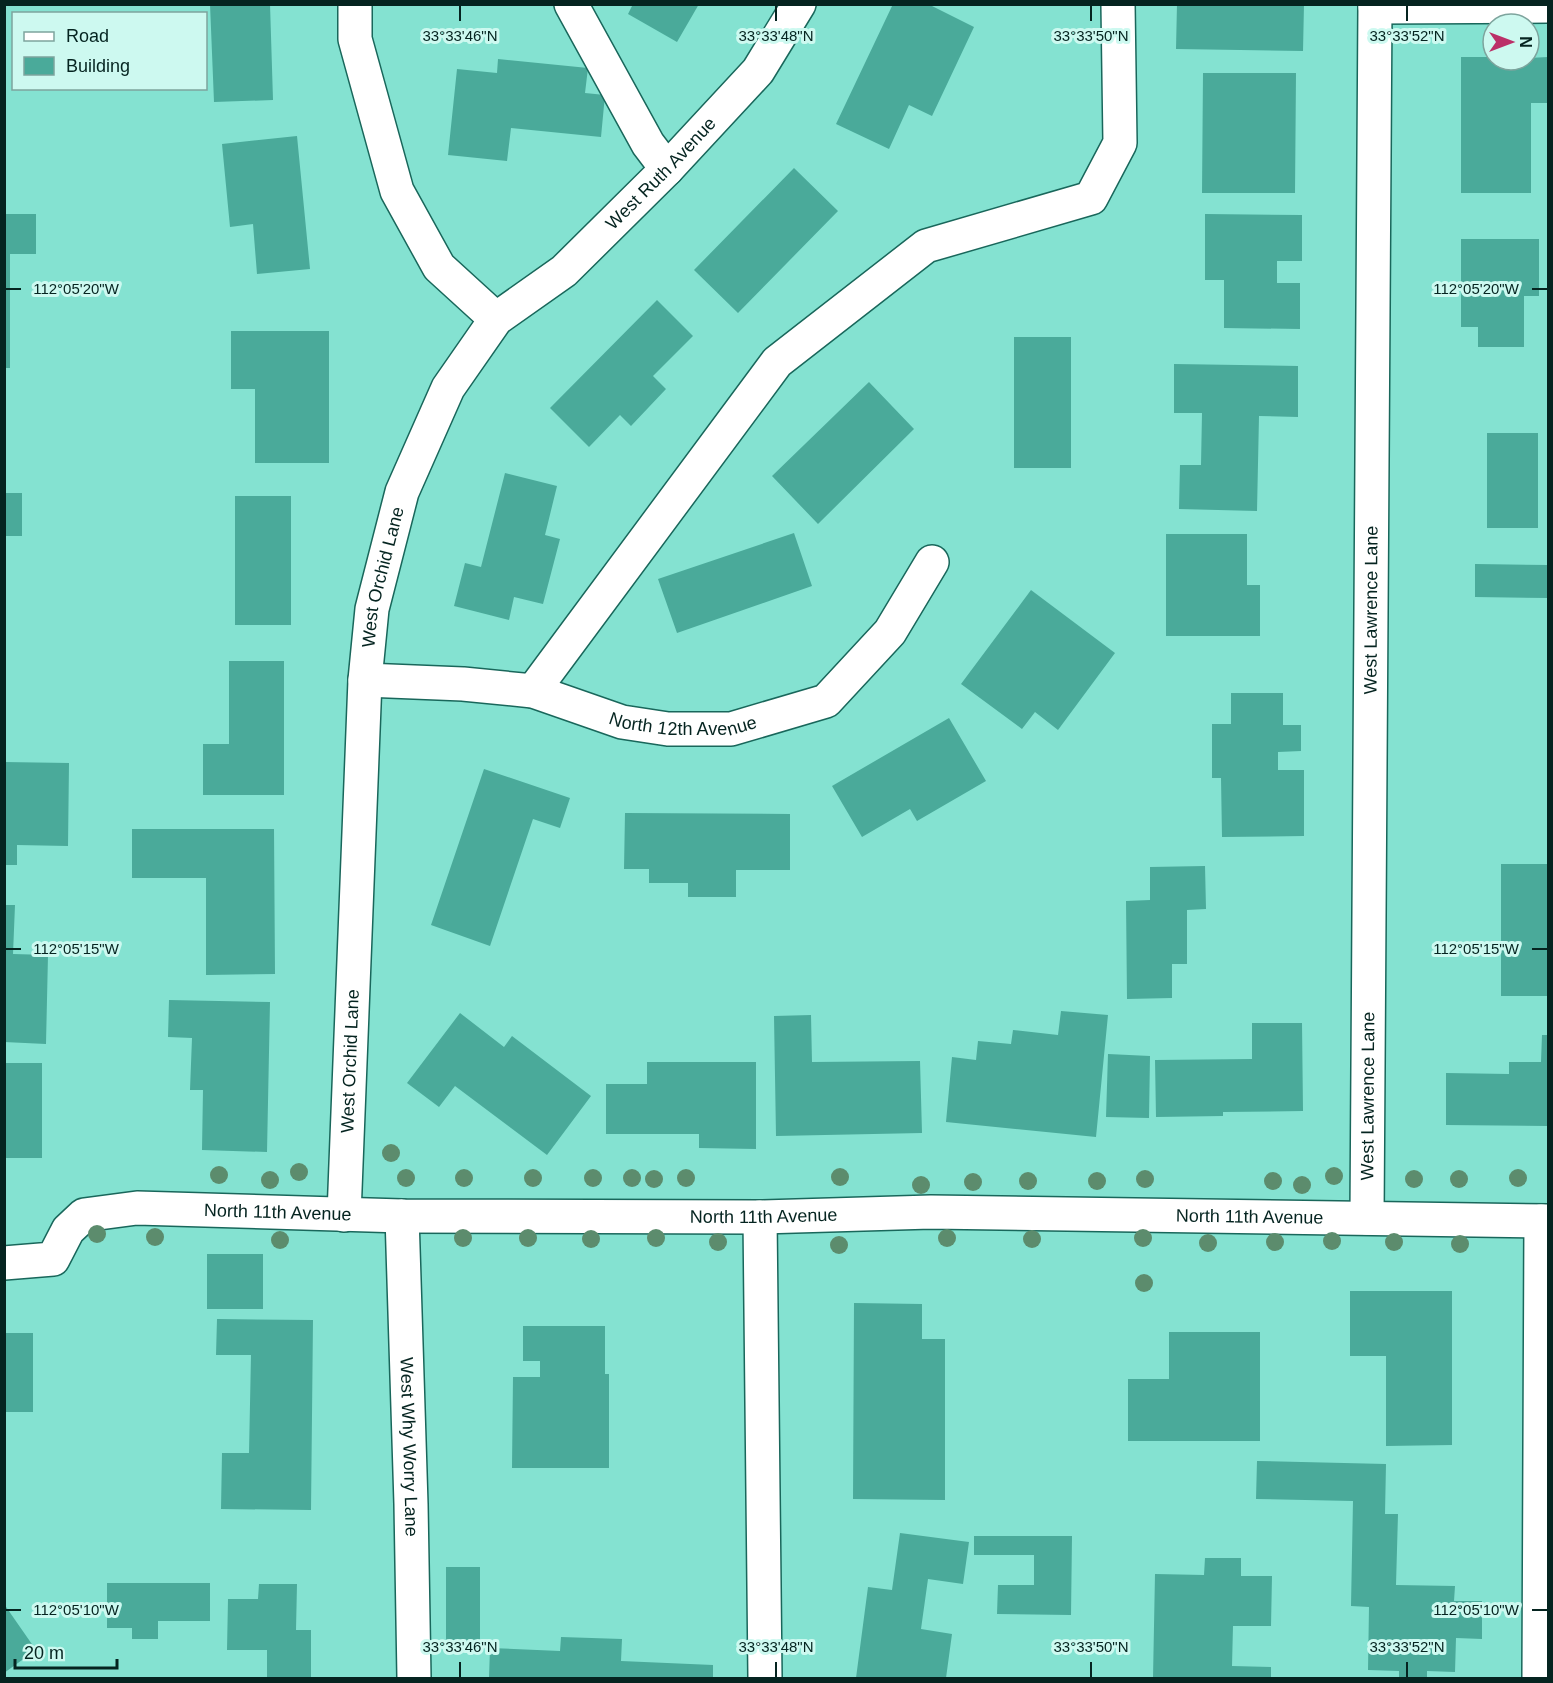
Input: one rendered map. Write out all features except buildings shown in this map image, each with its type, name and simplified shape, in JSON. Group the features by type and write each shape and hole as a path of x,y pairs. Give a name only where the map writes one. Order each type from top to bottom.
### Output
{"street":[{"path":"355,4 355,39 397,191 439,267 496,319"},
{"path":"571,4 648,144 667,169"},
{"name":"West Ruth Avenue","path":"496,319 564,271 667,169 759,71 799,4"},
{"path":"533,691 777,362 926,246 1091,198 1120,143 1118,4"},
{"path":"1375,6 1548,6"},
{"name":"West Lawrence Lane","path":"1367,1218 1375,6"},
{"name":"West Orchid Lane","path":"344,1215 365,680 372,609 402,492 448,388 496,319"},
{"name":"North 12th Avenue","path":"365,680 462,684 533,691 622,722 668,729 731,729 826,701 890,632 932,562"},
{"name":"North 11th Avenue","path":"4,1263 53,1259 68,1230 84,1215 137,1208 402,1216 760,1216 931,1212 1545,1221"},
{"name":"West Why Worry Lane","path":"402,1216 411,1492 414,1678"},
{"path":"760,1216 765,1678"},
{"path":"1539,1678 1545,1221"}]}
